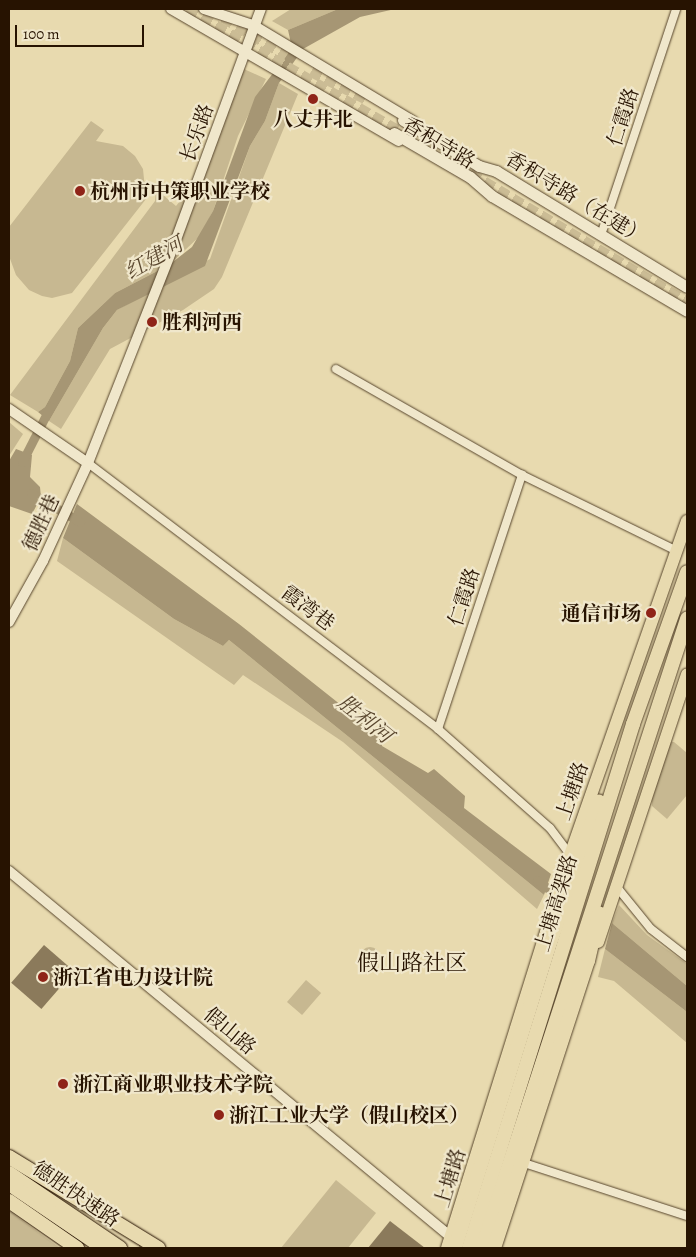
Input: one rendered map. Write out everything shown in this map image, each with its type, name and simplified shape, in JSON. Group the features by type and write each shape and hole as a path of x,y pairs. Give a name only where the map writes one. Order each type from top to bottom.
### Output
{"highway":[{"name":"上塘高架路","path":"469,1248 633,724 687,572"},
{"name":"上塘高架路","path":"482,1248 687,619"},
{"path":"451,1244 548,948 608,778 633,724"},
{"path":"494,1248 588,961 646,741"},
{"path":"9,1157 148,1248"},
{"name":"德胜快速路","path":"9,1173 120,1248"},
{"name":"德胜快速路","path":"9,1184 103,1248"},
{"path":"66,1195 158,1248"},
{"path":"9,1201 77,1248"},
{"path":"31,1216 70,1248"}],"main road":[{"path":"403,120 479,166 496,171"},
{"path":"394,133 470,177 492,196"},
{"name":"香积寺路（在建）","path":"496,171 687,286"},
{"name":"香积寺路","path":"492,196 687,311"},
{"name":"上塘路","path":"451,1244 570,855 687,521"},
{"path":"494,1248 687,674"},
{"path":"9,1164 134,1248"},
{"path":"9,1194 89,1248"}],"street":[{"name":"香积寺路","path":"171,9 276,67 492,196"},
{"path":"204,9 253,25"},
{"name":"长乐路","path":"88,463 147,316 246,50 253,25 261,9"},
{"name":"仁霞路","path":"601,235 676,9"},
{"name":"香积寺路（在建）","path":"253,25 496,171"},
{"path":"336,369 522,475 677,551"},
{"name":"霞湾巷","path":"9,409 88,463 438,729 550,828 570,855"},
{"name":"德胜巷","path":"9,622 46,552 88,463"},
{"name":"仁霞路","path":"438,729 522,475"},
{"name":"假山路","path":"9,871 451,1244"},
{"path":"616,886 651,929 687,957"},
{"path":"524,1163 687,1216"}],"shaded area":[{"path":"291,9 338,9 288,30 272,21"},
{"path":"338,9 395,9 360,17 303,49 279,83 265,121 250,146 205,266 117,310 103,328 49,421 38,412 45,407 70,361 78,328 115,293 169,265 192,247 213,211 255,97 292,48 288,30"},
{"path":"235,65 266,79 238,136 213,211 200,236 169,265 115,293 78,328 70,361 45,407 38,412 10,395 155,201 156,189 176,206 199,178"},
{"path":"279,83 298,94 222,277 214,289 183,310 110,349 61,429 49,421 103,328 117,310 210,259 250,146 265,121"},
{"name":"杭州市中策职业学校","path":"91,121 104,130 96,141 123,146 135,156 143,169 146,199 72,293 52,298 42,296 29,290 16,275 9,256 9,227"},
{"path":"9,422 23,434 9,456"},
{"path":"16,449 32,455 30,477 40,487 41,497 32,514 9,506 9,461"},
{"path":"77,504 239,624 380,736 382,746 428,773 434,769 465,796 464,808 551,874 544,895 229,640 223,646 174,619 63,538"},
{"path":"63,538 174,619 223,646 229,640 544,895 537,909 343,742 243,675 234,685 57,561"},
{"path":"670,742 674,742 687,753 687,795 667,819 652,806 652,799"},
{"path":"619,905 647,935 687,964 687,986 612,923"},
{"path":"612,923 687,986 687,1012 605,949"},
{"path":"370,947 377,950 380,957 377,964 370,967 363,964 360,957 363,950"},
{"path":"605,949 687,1012 687,1043 614,981 598,977"},
{"path":"306,980 321,993 302,1015 287,1002"},
{"path":"336,1180 376,1213 348,1248 281,1248"},
{"path":"9,1211 60,1248 9,1248"}],"building":[{"name":"浙江省电力设计院","path":"44,945 74,971 41,1009 11,983"},
{"path":"390,1221 425,1248 368,1248"}],"waterway":[{"name":"红建河","path":"22,462 50,407"},
{"name":"胜利河","path":"31,493 80,522"},
{"name":"胜利河","path":"537,880 560,898"}],"tunnel":[{"path":"187,9 406,135"},
{"path":"223,17 286,55"},
{"path":"311,71 369,100"},
{"path":"470,173 687,302"}],"place":[{"name":"八丈井北","path":"313,99"},
{"name":"杭州市中策职业学校","path":"80,191"},
{"name":"胜利河西","path":"152,322"},
{"name":"通信市场","path":"651,613"},
{"name":"浙江省电力设计院","path":"43,977"},
{"name":"浙江商业职业技术学院","path":"63,1084"},
{"name":"浙江工业大学（假山校区）","path":"219,1115"}],"district":[{"name":"假山路社区","path":"412,964"}]}
